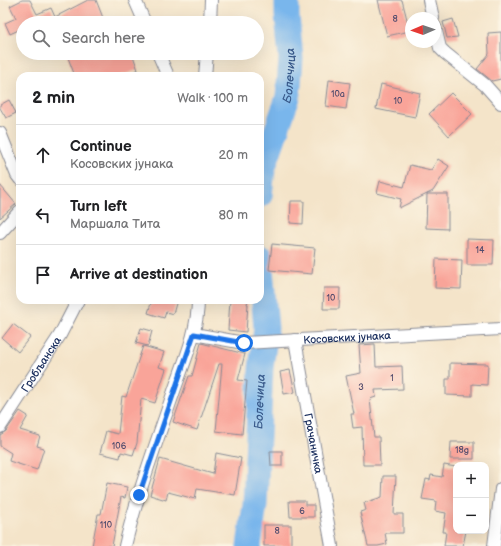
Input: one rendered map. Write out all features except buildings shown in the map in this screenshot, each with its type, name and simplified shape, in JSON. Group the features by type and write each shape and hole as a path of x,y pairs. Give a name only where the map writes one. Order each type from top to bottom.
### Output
{"street":[{"path":"135,0 142,16"},
{"path":"210,16 211,0"},
{"path":"429,0 432,12"},
{"path":"440,48 485,85 501,103"},
{"path":"161,60 166,72"},
{"path":"205,72 206,60"},
{"path":"0,133 16,173"},
{"path":"0,233 16,215"},
{"name":"Гробљанска","path":"0,427 60,335 76,304"},
{"path":"125,546 144,480 194,334 198,304"},
{"name":"Косовских јунака","path":"194,334 244,343 501,329"},
{"name":"Грачаничка","path":"295,340 332,546"},
{"path":"494,546 501,490"}],"waterway":[{"name":"Болечица","path":"264,166 288,97 291,59 287,0"},
{"name":"Болечица","path":"249,546 255,505 261,369 266,328 264,304"}],"route":[{"path":"139,495 163,421 194,334 244,343"}]}
